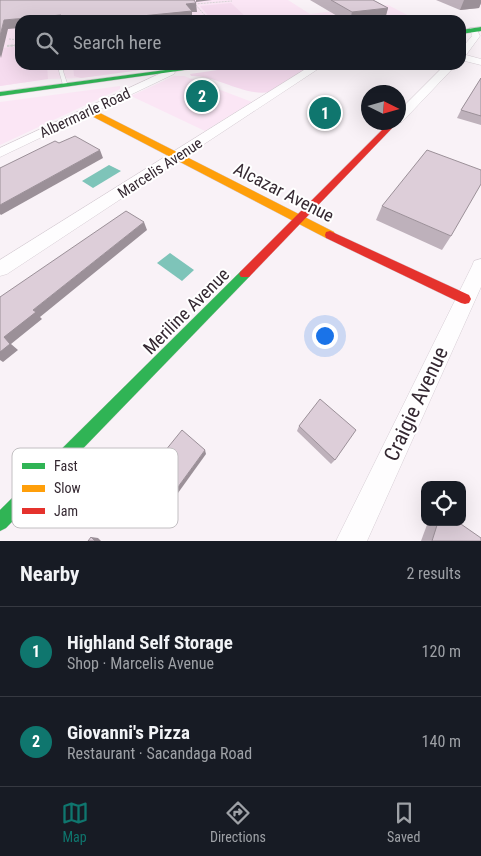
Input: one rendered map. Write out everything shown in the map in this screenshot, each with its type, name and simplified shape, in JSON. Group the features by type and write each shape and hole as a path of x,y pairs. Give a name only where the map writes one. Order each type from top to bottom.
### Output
{"street":[{"path":"466,49 476,36 472,30"},
{"path":"466,58 481,62"},
{"path":"0,94 184,70"},
{"name":"Marcelis Avenue","path":"0,269 311,70"},
{"path":"406,111 446,70"},
{"name":"Albermarle Road","path":"0,153 170,72"},
{"name":"Alcazar Avenue","path":"89,111 300,220 465,299"},
{"name":"Meriline Avenue","path":"74,448 387,130"},
{"name":"Craigie Avenue","path":"351,541 481,266"},
{"name":"Meriline Avenue","path":"0,522 12,510"}],"lane":[{"path":"62,70 66,85"}],"path":[{"path":"205,15 195,4 232,1"},
{"path":"9,39 15,40"},
{"path":"7,46 15,45"}],"shaded area":[{"path":"0,0 288,0 310,14 388,5 407,15 15,15 15,70 141,70 81,78 48,79 0,86"},
{"path":"231,3 244,15 208,15 200,6"},
{"path":"15,47 15,70 47,70 48,79 0,86 0,56 3,48"},
{"path":"73,70 141,70 81,78 74,76"},
{"path":"218,70 305,70 279,88 260,93 210,79 191,76 190,74"},
{"path":"174,76 184,76 252,102 205,131 131,96"},
{"path":"120,86 120,89 0,145 0,102"},
{"path":"109,165 121,171 93,188 82,181"},
{"path":"170,253 194,270 182,281 157,263"}],"building":[{"path":"0,0 194,0 196,3 186,4 192,11 152,15 15,15 15,19 4,20 0,36"},
{"path":"331,0 373,0 388,8 352,12"},
{"path":"481,78 481,116 461,110"},
{"path":"75,136 100,150 0,205 0,168 55,141 59,143"},
{"path":"427,150 481,170 481,184 451,236 382,206"},
{"path":"126,211 144,222 33,310 36,312 4,337 10,344 0,352 0,297"},
{"path":"320,399 356,430 335,460 299,426"},
{"path":"182,430 205,450 178,487 178,448 167,448"},
{"path":"437,526 464,526 481,538 481,541 432,541"}],"traffic: fast":[{"path":"466,31 481,29"},
{"path":"0,94 180,70"},
{"path":"73,448 245,274"},
{"path":"0,522 12,510"}],"traffic: slow":[{"path":"89,111 330,235"}],"traffic: jam":[{"path":"245,274 387,130"},
{"path":"330,235 465,299"}],"place":[{"name":"Giovanni's Pizza","path":"202,96"},
{"name":"Highland Self Storage","path":"325,113"}]}
